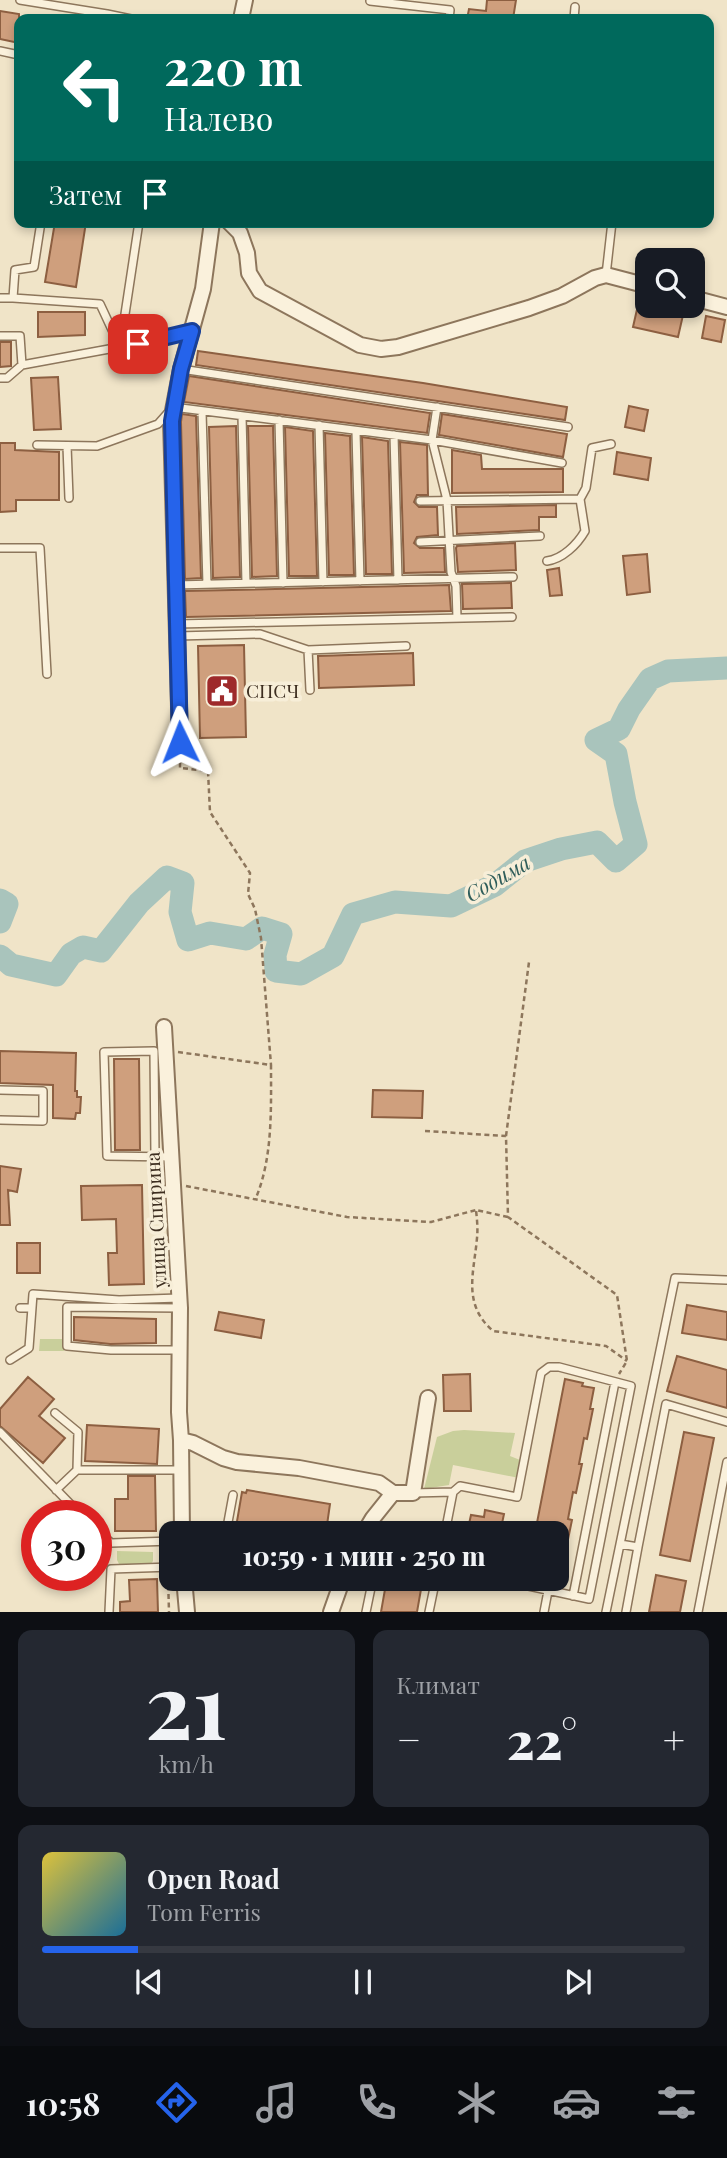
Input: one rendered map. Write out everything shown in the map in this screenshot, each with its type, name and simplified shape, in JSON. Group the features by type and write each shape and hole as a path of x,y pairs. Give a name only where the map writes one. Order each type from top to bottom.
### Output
{"street":[{"path":"180,742 173,407 203,289 211,228"},
{"path":"235,228 240,233 247,253 249,273 260,291 360,345 381,349 398,347 529,308 562,296 594,278 606,275 635,283"},
{"path":"705,301 727,306"},
{"name":"улица Спирина","path":"164,1027 159,1050 172,1157 180,1303 182,1521"},
{"path":"181,1440 237,1462 299,1468 379,1483 393,1493 413,1493 428,1398"},
{"path":"371,1521 393,1493"},
{"path":"185,1591 187,1612"},
{"path":"331,1612 338,1591"}],"lane":[{"path":"20,0 92,14"},
{"path":"370,1 450,10 450,14"},
{"path":"574,14 575,7"},
{"path":"13,298 15,270 34,267 40,228"},
{"path":"120,347 138,228"},
{"path":"606,275 611,228"},
{"path":"0,298 100,304 120,347"},
{"path":"0,378 7,378 23,365 192,331"},
{"path":"0,336 20,336 23,365"},
{"path":"181,369 569,427"},
{"path":"37,445 97,446 158,424 173,407 432,440 562,463"},
{"path":"437,407 432,440 447,500 457,618"},
{"path":"202,412 207,584"},
{"path":"242,416 246,583"},
{"path":"279,420 283,583"},
{"path":"318,425 323,582"},
{"path":"356,432 360,581"},
{"path":"394,435 398,580"},
{"path":"547,561 558,560 585,531 580,499 586,488 592,447 611,444"},
{"path":"68,446 68,498"},
{"path":"420,501 580,499"},
{"path":"420,542 540,536"},
{"path":"0,548 40,548 47,674"},
{"path":"176,585 513,577"},
{"path":"177,630 512,617"},
{"path":"177,630 260,634 308,650 406,646"},
{"path":"308,650 310,690"},
{"path":"155,1156 159,1050 104,1052 107,1156 172,1157"},
{"path":"0,1090 43,1091 43,1121 0,1120"},
{"path":"606,1612 675,1278 726,1280"},
{"path":"10,1360 29,1348 33,1294 180,1303"},
{"path":"180,1303 67,1307 67,1346 111,1350 180,1350"},
{"path":"20,1308 32,1308"},
{"path":"447,1521 453,1492 460,1486 517,1497 541,1373 549,1367 559,1367 631,1386 589,1599 548,1591 544,1612"},
{"path":"573,1596 615,1382"},
{"path":"626,1612 666,1405 727,1422"},
{"path":"55,1413 78,1432 77,1470"},
{"path":"0,1432 66,1500"},
{"path":"698,1612 727,1462"},
{"path":"56,1490 77,1470 180,1470"},
{"path":"413,1493 453,1492"},
{"path":"228,1521 233,1495"},
{"path":"112,1543 159,1541"},
{"path":"620,1544 638,1547"},
{"path":"109,1612 111,1569 159,1567"},
{"path":"366,1612 370,1591"},
{"path":"429,1612 433,1591"}],"path":[{"path":"180,742 180,768 208,771 210,811 250,873 248,894 255,909 261,938 271,1065 271,1108 263,1180 255,1200"},
{"path":"508,1216 506,1136 529,962"},
{"path":"159,1050 271,1065"},
{"path":"425,1131 506,1136"},
{"path":"174,1183 347,1217 431,1222 476,1210 508,1216 617,1295 626,1361 615,1382"},
{"path":"476,1210 478,1235 472,1276 474,1301 481,1320 493,1331 606,1346 626,1361"}],"green space":[{"path":"40,1339 64,1339 64,1351 39,1351"},
{"path":"464,1430 515,1433 510,1456 520,1460 519,1478 453,1465 449,1485 424,1489 437,1437"},
{"path":"117,1551 153,1552 153,1561 150,1565 119,1564"}],"building":[{"path":"487,0 516,0 514,14 468,14 469,9 486,11"},
{"path":"0,11 19,14 14,14 14,42 0,39"},
{"path":"54,228 85,228 76,287 45,282"},
{"path":"38,312 85,312 85,335 38,337"},
{"path":"706,316 725,320 721,342 702,338"},
{"path":"635,318 682,318 678,337 633,327"},
{"path":"0,342 11,342 11,366 0,367"},
{"path":"198,351 423,383 567,407 565,420 196,365"},
{"path":"189,376 430,413 427,433 184,402"},
{"path":"58,377 61,429 34,430 31,378"},
{"path":"629,406 648,410 644,431 625,427"},
{"path":"182,414 196,416 201,578 185,579"},
{"path":"442,414 567,434 563,457 439,435"},
{"path":"236,426 240,577 213,578 209,427"},
{"path":"248,426 273,426 277,576 252,577"},
{"path":"285,427 313,431 317,576 289,576"},
{"path":"325,433 350,436 354,575 329,575"},
{"path":"362,437 388,441 392,574 366,574"},
{"path":"400,442 427,445 428,495 417,495 414,502 419,507 437,507 438,535 417,537 414,543 420,548 444,548 445,572 404,573"},
{"path":"0,443 15,443 15,450 59,452 59,500 16,500 16,511 0,512"},
{"path":"452,450 481,455 482,469 563,469 563,492 452,493"},
{"path":"617,452 651,458 648,480 614,474"},
{"path":"556,505 556,517 539,517 539,530 457,534 456,507"},
{"path":"515,543 516,570 458,572 457,546"},
{"path":"647,554 650,592 627,595 623,556"},
{"path":"559,568 562,595 550,596 547,570"},
{"path":"511,583 512,608 463,609 462,584"},
{"path":"449,585 451,611 186,617 185,591"},
{"name":"СПСЧ","path":"244,645 246,737 200,738 198,646"},
{"path":"413,653 414,685 319,688 318,656"},
{"path":"0,1051 76,1053 75,1091 77,1097 81,1097 80,1113 76,1113 75,1119 53,1118 53,1085 0,1083"},
{"path":"114,1059 139,1059 140,1150 115,1150"},
{"path":"373,1090 423,1091 422,1118 372,1117"},
{"path":"0,1166 21,1169 17,1192 8,1190 10,1225 0,1225"},
{"path":"142,1185 144,1284 109,1285 108,1253 117,1253 116,1219 82,1220 81,1186"},
{"path":"17,1243 40,1243 40,1273 17,1273"},
{"path":"687,1305 727,1312 727,1340 682,1333"},
{"path":"219,1312 264,1320 261,1338 215,1330"},
{"path":"74,1317 156,1319 156,1343 110,1344 74,1340"},
{"path":"677,1356 727,1370 727,1408 667,1391"},
{"path":"470,1374 471,1411 444,1411 443,1375"},
{"path":"28,1377 54,1399 39,1416 65,1438 43,1463 0,1426 0,1409"},
{"path":"565,1379 583,1383 582,1386 594,1388 590,1409 593,1409 587,1439 584,1438 576,1493 573,1492 568,1519 572,1520 569,1534 569,1521 537,1521"},
{"path":"87,1425 159,1429 157,1464 85,1461"},
{"path":"684,1432 714,1438 690,1561 660,1555"},
{"path":"128,1476 155,1476 156,1531 115,1531 115,1499 128,1499"},
{"path":"247,1490 330,1504 328,1521 237,1521 242,1492 246,1493"},
{"path":"485,1510 504,1514 503,1521 470,1521 471,1515 484,1517"},
{"path":"656,1575 686,1581 680,1612 649,1612"},
{"path":"157,1579 158,1612 120,1612 120,1602 130,1601 129,1580"},
{"path":"385,1591 421,1591 417,1612 381,1612"}],"waterway":[{"name":"Содима","path":"0,956 11,965 56,975 71,954 83,947 101,951 139,903 167,877 183,883 180,912 188,940 210,933 246,939 262,928 281,934 275,955 276,971 301,974 333,956 353,914 395,902 451,906 495,885 525,861 561,849 597,842 616,861 636,844 616,754 596,740 619,729 650,679 668,671 727,668"},
{"name":"Содима","path":"0,900 7,904 0,922"}],"place":[{"name":"СПСЧ","path":"222,691"}],"route":[{"path":"138,344 192,331 181,369 172,421 180,742"}]}
